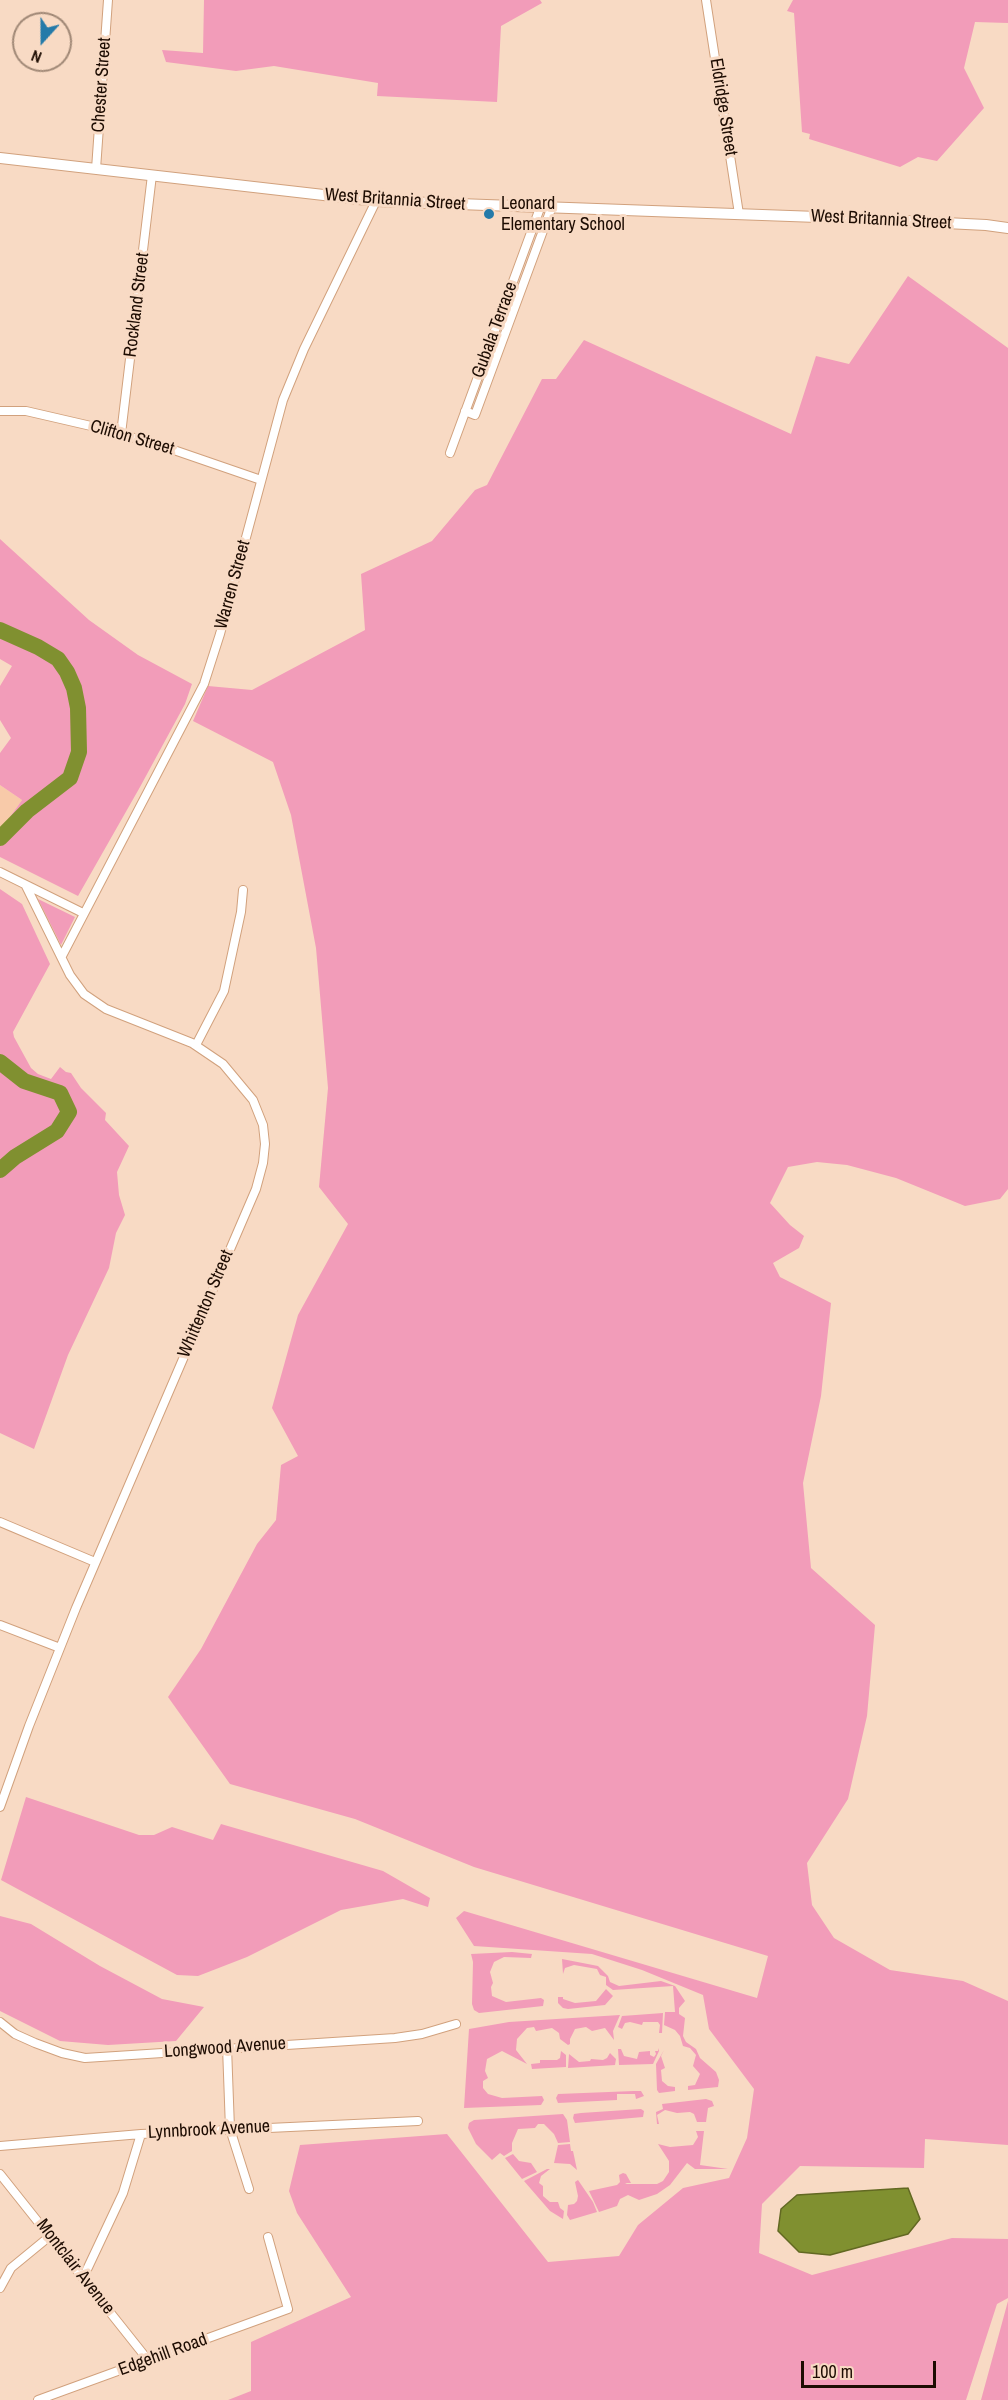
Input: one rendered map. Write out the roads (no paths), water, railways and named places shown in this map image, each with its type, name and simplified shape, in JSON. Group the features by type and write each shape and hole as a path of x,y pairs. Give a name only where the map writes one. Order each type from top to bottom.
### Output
{"street":[{"name":"Chester Street","path":"96,169 108,0"},
{"name":"Eldridge Street","path":"706,0 740,214"},
{"name":"West Britannia Street","path":"0,158 376,201 740,214 986,225 1008,228"},
{"name":"Rockland Street","path":"121,434 152,175"},
{"name":"Warren Street","path":"62,956 204,684 220,634 280,409 290,381 376,201"},
{"name":"Gubala Terrace","path":"465,411 475,415 509,321 545,208"},
{"name":"Gubala Terrace","path":"450,453 545,208"},
{"name":"Clifton Street","path":"0,411 26,411 121,434 261,480"},
{"path":"0,872 83,913"},
{"name":"Whittenton Street","path":"0,1807 29,1726 95,1562 256,1189 263,1163 264,1131 253,1100 223,1064 196,1045 98,1004 79,987 26,885"},
{"path":"196,1045 224,991 241,912 243,890"},
{"path":"0,1522 95,1562"},
{"path":"0,1624 60,1648"},
{"name":"Longwood Avenue","path":"0,2022 15,2034 44,2047 85,2058 227,2047 395,2038 422,2034 456,2024"},
{"path":"227,2047 230,2129 249,2189"},
{"name":"Lynnbrook Avenue","path":"0,2146 141,2134 418,2121"},
{"path":"83,2277 123,2193 141,2134"},
{"name":"Montclair Avenue","path":"0,2174 148,2360"},
{"path":"0,2288 12,2268 50,2236"},
{"name":"Edgehill Road","path":"38,2400 288,2310 268,2237"}],"waterway":[{"path":"0,630 58,659 67,672 74,688 78,708 79,752 70,778 27,811 0,838"},
{"path":"0,1062 24,1081 60,1093 69,1112 57,1131 15,1157 0,1170"}],"place":[{"name":"Leonard Elementary School","path":"489,214"}]}
